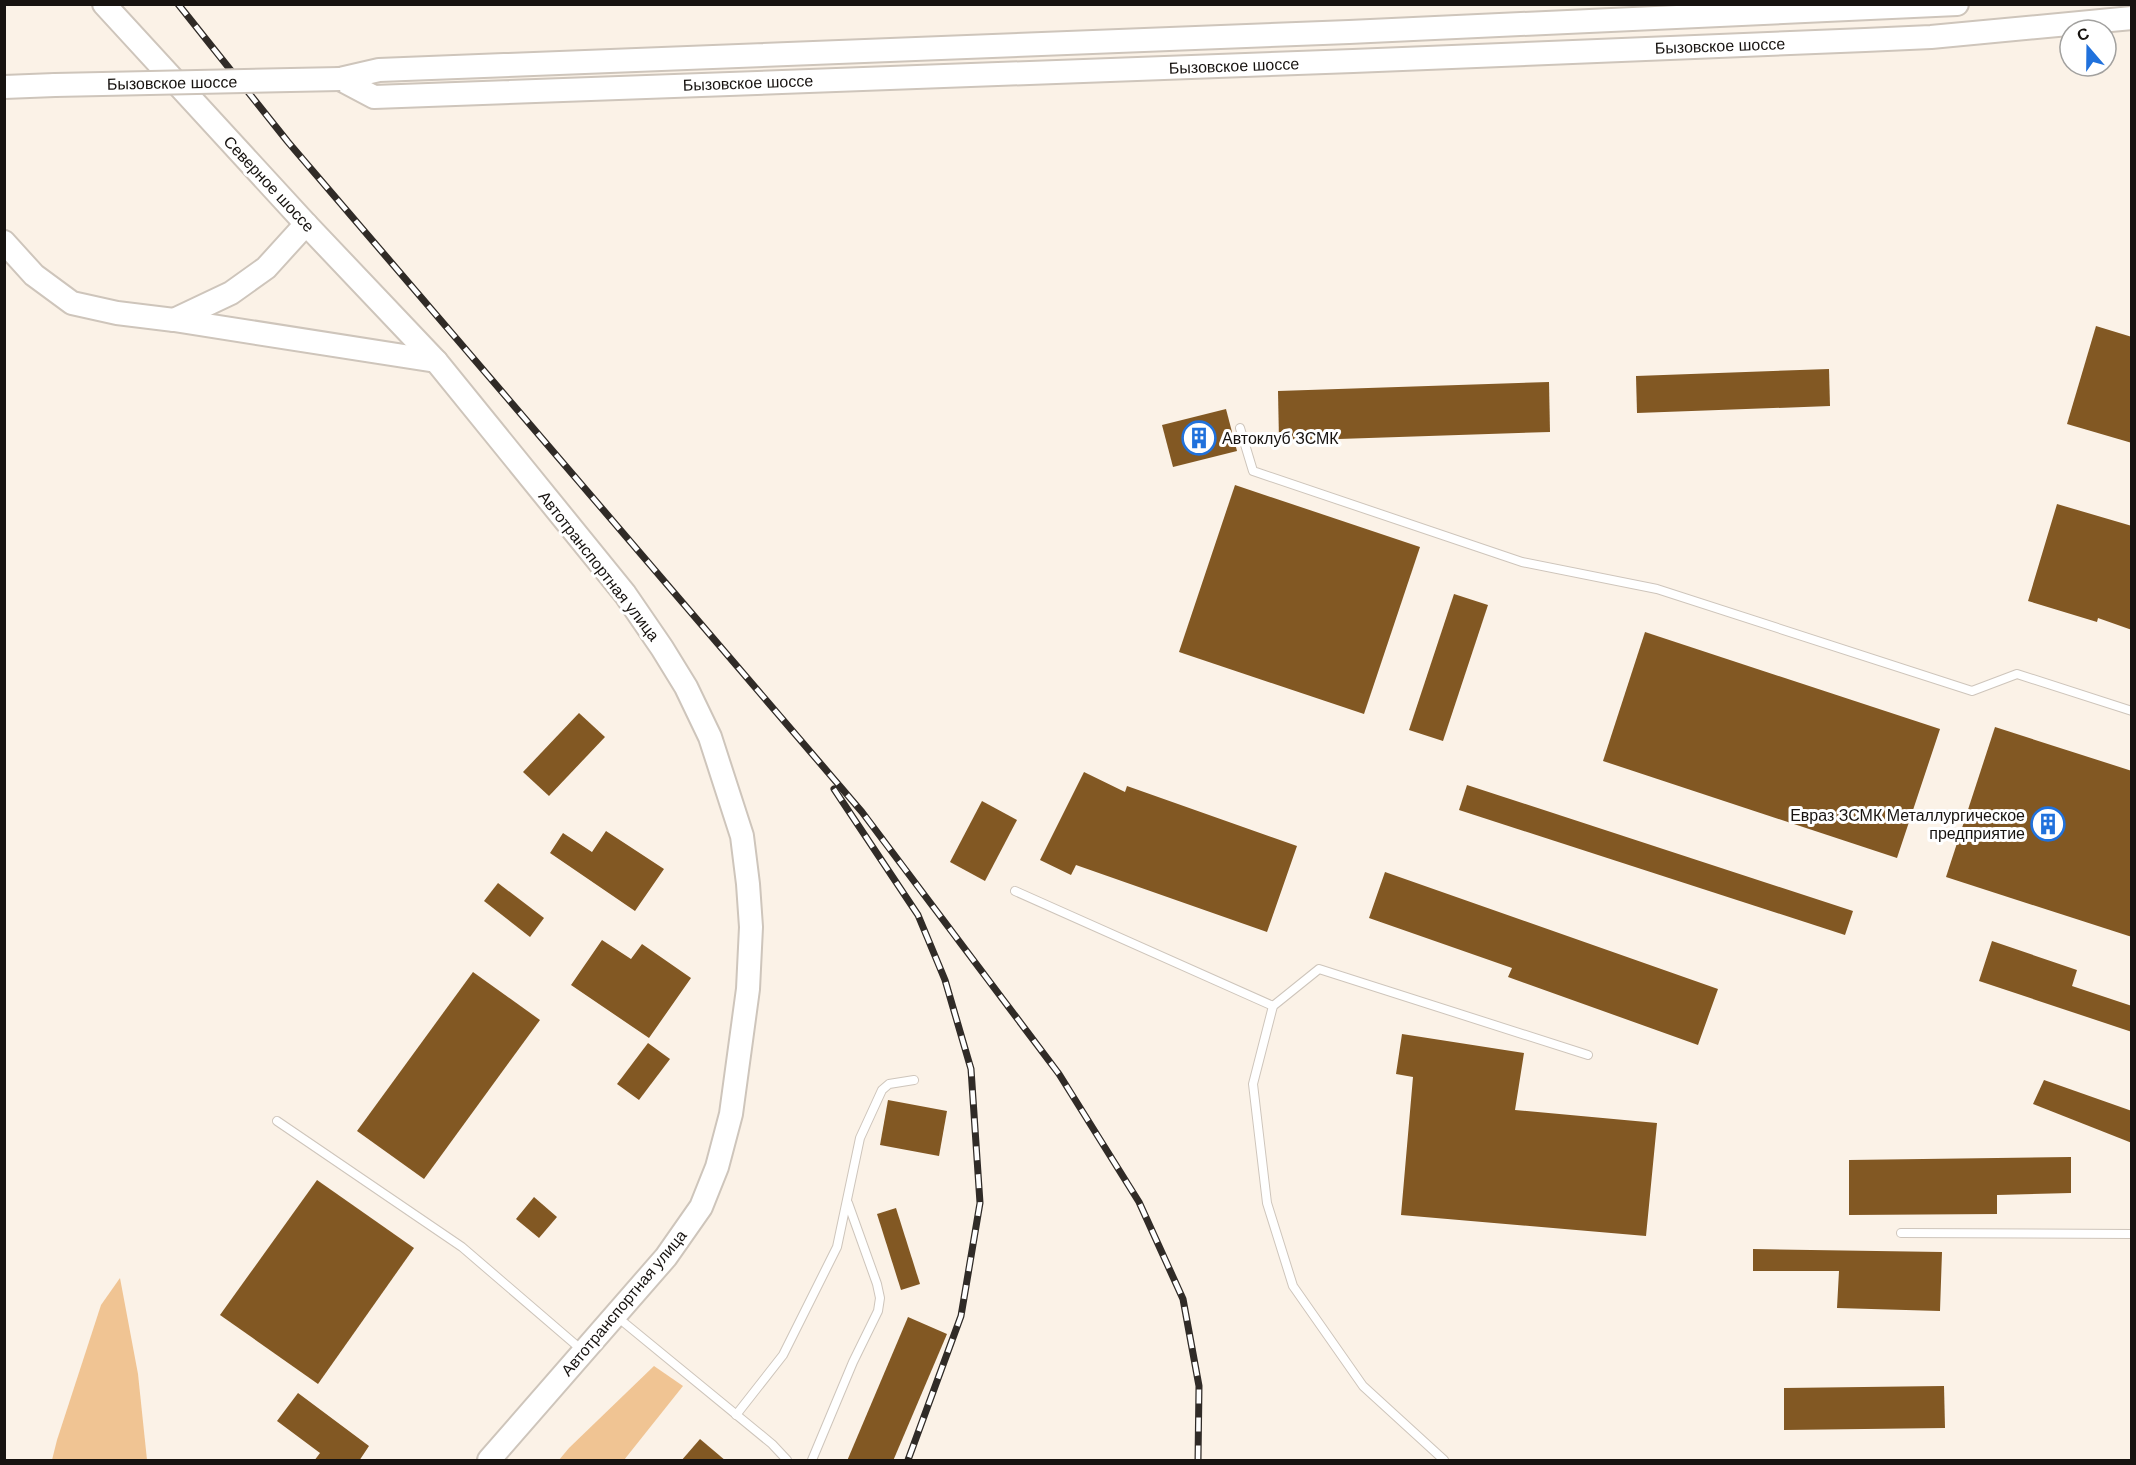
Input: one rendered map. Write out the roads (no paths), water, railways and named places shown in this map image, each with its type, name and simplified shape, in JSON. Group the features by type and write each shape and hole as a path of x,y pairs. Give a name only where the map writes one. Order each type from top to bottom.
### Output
{"main road":[{"name":"Северное шоссе","path":"104,4 306,224 436,361"},
{"name":"Бызовское шоссе","path":"4,87 340,79 379,70 1349,32 1756,9 1957,4"},
{"name":"Бызовское шоссе","path":"340,79 374,97 1887,39 2132,18"},
{"path":"174,320 231,293 266,268 306,224"},
{"path":"4,242 34,275 72,303 117,313 436,361"},
{"name":"Автотранспортная улица","path":"436,361 625,594 686,687 710,737 742,836 751,927 748,989 731,1114 717,1167 701,1206 666,1257 489,1461"}],"lane":[{"path":"1240,428 1253,471 1522,562 1657,589 1972,691 2017,674 2132,711"},
{"path":"1015,891 1273,1006"},
{"path":"1444,1461 1363,1386 1293,1286 1267,1203 1253,1084 1273,1006 1319,969 1588,1055"},
{"path":"736,1415 783,1355 837,1247 860,1138 882,1090 889,1084 914,1080"},
{"path":"278,1121 462,1247 584,1352"},
{"path":"812,1461 853,1362 878,1311 880,1298 847,1201"},
{"path":"1901,1233 2132,1234"},
{"path":"615,1315 772,1444 787,1461"}],"railway":[{"path":"178,4 288,142 862,812 1059,1074 1139,1202 1183,1299 1199,1386 1198,1460"},
{"path":"834,789 918,915 945,980 971,1069 980,1203 961,1316 908,1460"}],"place":[{"name":"Автоклуб ЗСМК","path":"1199,438"},
{"name":"Евраз ЗСМК Металлургическое предприятие","path":"2048,824"}]}
